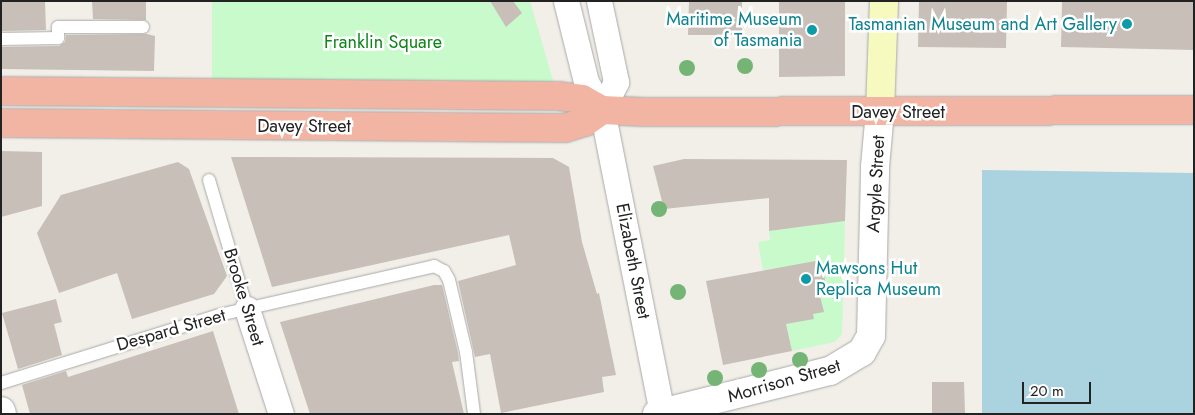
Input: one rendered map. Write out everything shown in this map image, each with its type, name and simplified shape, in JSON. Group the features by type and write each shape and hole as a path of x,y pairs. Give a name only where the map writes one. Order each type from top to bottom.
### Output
{"highway":[{"name":"Davey Street","path":"1,91 558,96 582,100 602,110 1194,110"},
{"name":"Davey Street","path":"1,123 565,128 585,122 602,110"}],"main road":[{"name":"Argyle Street","path":"880,111 884,1"}],"street":[{"name":"Elizabeth Street","path":"566,1 586,82 602,110 660,413"},
{"path":"599,1 616,82 602,110"},
{"name":"Argyle Street","path":"871,336 875,167 880,111"},
{"name":"Brooke Street","path":"247,309 281,414"},
{"name":"Morrison Street","path":"660,413 830,370 862,352 871,336"}],"lane":[{"path":"1,39 58,38 58,27 143,27"},
{"name":"Brooke Street","path":"209,180 247,309"},
{"name":"Despard Street","path":"1,383 247,309 431,266 442,268 448,276 466,352 474,414"}],"green space":[{"name":"Franklin Square","path":"212,1 530,1 554,84 212,84"},
{"path":"845,221 842,334 835,342 792,351 774,268 763,270 758,242 770,240 769,231"}],"water":[{"path":"982,170 1194,173 1194,414 982,414"}],"building":[{"path":"1,1 45,1 46,30 1,31"},
{"path":"92,1 146,1 146,20 93,19"},
{"path":"490,1 513,1 522,13 506,27"},
{"path":"689,1 742,1 742,35 688,35"},
{"name":"Maritime Museum of Tasmania","path":"779,1 845,1 845,76 779,77"},
{"name":"Tasmanian Museum and Art Gallery","path":"919,1 1007,1 1006,48 918,47"},
{"name":"Tasmanian Museum and Art Gallery","path":"1062,1 1194,1 1194,50 1061,47"},
{"path":"147,34 155,36 154,71 1,69 1,47 59,46 65,42 66,35"},
{"path":"1,151 42,152 42,206 1,217"},
{"path":"231,157 553,158 569,167 582,242 597,294 599,293 616,375 602,377 604,392 501,413 490,354 475,357 458,281 516,265 509,235 272,287"},
{"path":"684,159 847,160 845,221 769,231 769,198 664,209 653,166"},
{"path":"178,162 189,169 227,276 214,294 132,319 117,273 59,293 37,233 61,195"},
{"path":"821,260 827,290 820,296 824,312 813,314 814,319 786,324 792,351 723,365 706,281"},
{"path":"434,285 442,285 458,353 459,361 452,362 464,414 310,414 280,322"},
{"path":"56,299 62,322 54,324 62,355 18,369 2,313"},
{"path":"213,331 239,414 30,414 22,385 66,371 68,377"},
{"path":"932,382 964,382 965,414 932,414"}],"place":[{"name":"Tasmanian Museum and Art Gallery","path":"1127,24"},
{"name":"Maritime Museum of Tasmania","path":"812,30"},
{"name":"Mawsons Hut Replica Museum","path":"806,279"}]}
